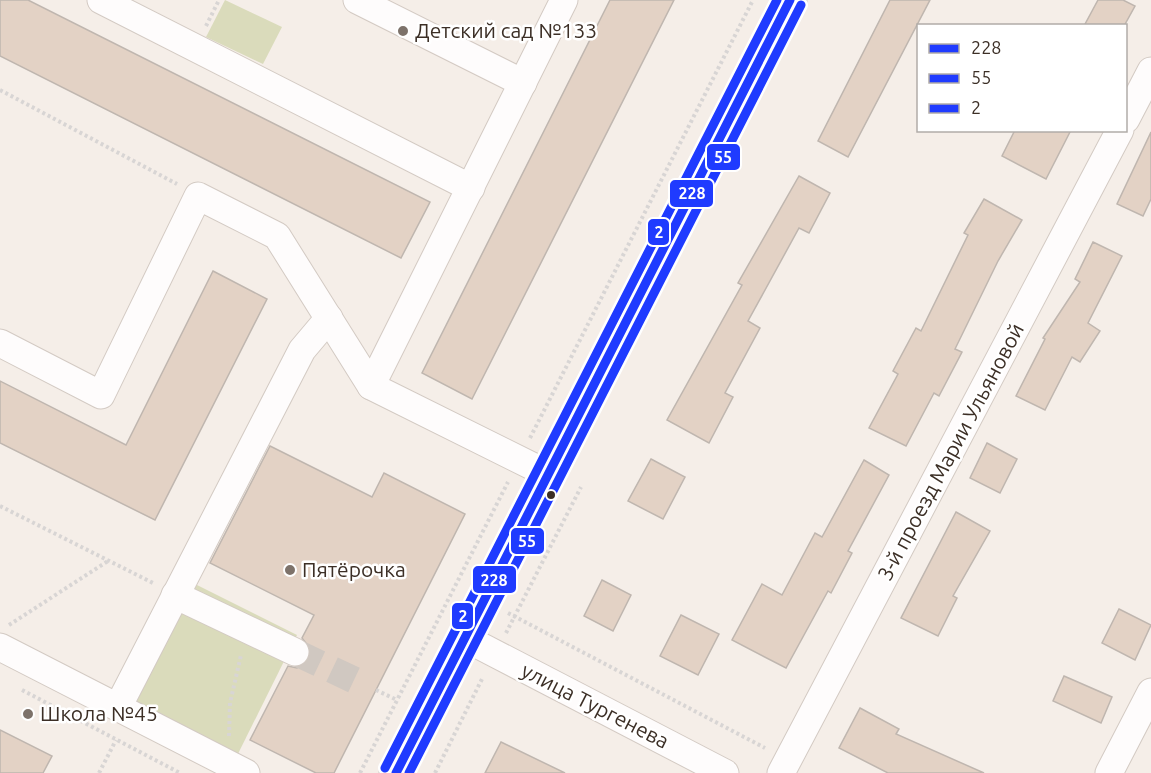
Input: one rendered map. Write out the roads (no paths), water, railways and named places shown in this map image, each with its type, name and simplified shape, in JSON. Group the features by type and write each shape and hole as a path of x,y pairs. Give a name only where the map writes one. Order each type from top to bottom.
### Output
{"main road":[{"path":"396,773 790,0"}],"street":[{"path":"101,0 471,188"},
{"path":"371,386 564,0"},
{"path":"361,1 523,83"},
{"path":"1127,115 1151,71"},
{"name":"3-й проезд Марии Ульяновой","path":"785,767 1118,132"},
{"path":"0,343 101,395 198,196 277,236 371,386 548,474"},
{"path":"118,707 302,350 329,318"},
{"path":"175,595 295,652"},
{"path":"3,637 118,707 237,768"},
{"name":"улица Тургенева","path":"465,638 725,773"},
{"path":"1109,773 1151,692"}],"tunnel":[{"path":"295,652 354,680"}],"place":[{"name":"Детский сад №133","path":"403,31"},
{"name":"Пятёрочка","path":"290,570"},
{"name":"Школа №45","path":"28,714"}]}
